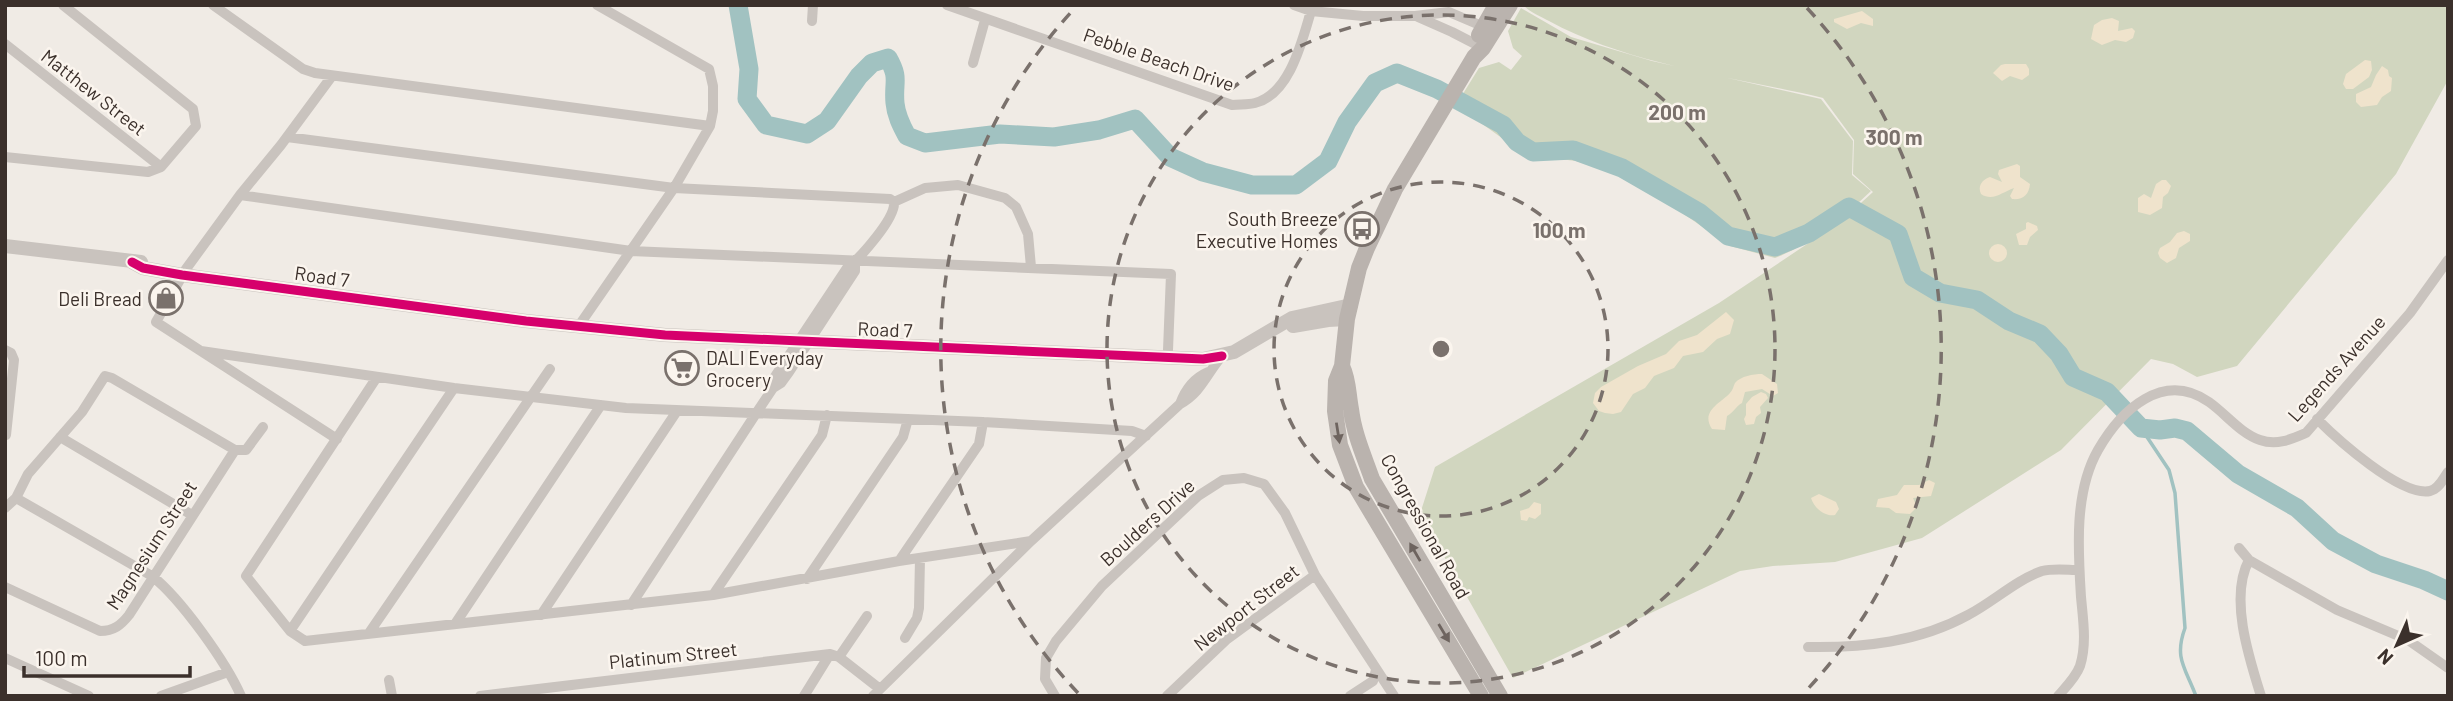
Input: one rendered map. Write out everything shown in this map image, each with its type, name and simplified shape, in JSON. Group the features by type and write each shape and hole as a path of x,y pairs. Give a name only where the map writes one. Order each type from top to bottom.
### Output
{"main road":[{"name":"Congressional Road","path":"1489,29 1496,5"},
{"name":"Congressional Road","path":"1481,696 1356,487 1340,445 1335,411 1336,381 1342,366 1349,312 1359,268 1375,227 1489,29 1510,5"},
{"name":"Congressional Road","path":"1342,366 1348,379 1351,410 1364,459 1372,479 1500,696"},
{"path":"1347,464 1364,459"}],"street":[{"path":"5,157 148,172 161,167 196,126 193,109 63,5"},
{"path":"213,5 303,69 332,76 710,126"},
{"path":"581,323 674,188 710,126 713,111 713,86 709,69 597,5"},
{"path":"812,21 813,5"},
{"name":"Pebble Beach Drive","path":"948,5 1232,105 1256,103 1283,82 1302,42 1311,11"},
{"path":"1294,5 1311,11 1363,16 1415,16 1449,12 1489,29"},
{"path":"1415,16 1477,49"},
{"path":"973,62 985,20"},
{"name":"Matthew Street","path":"5,44 161,167"},
{"path":"332,76 184,272 156,322 337,439"},
{"path":"1256,103 1257,116"},
{"path":"286,137 674,188 883,197 894,202 925,188 958,185 1005,198 1016,206 1028,234 1031,267"},
{"path":"240,195 631,251 1171,274 1168,350"},
{"path":"631,605 773,388 774,378 806,339 847,268 892,215 894,202"},
{"name":"Road 7","path":"5,246 132,262 146,261 184,272 581,323 806,339 1203,359 1240,350 1292,318 1349,312"},
{"name":"Legends Avenue","path":"2058,696 2080,666 2082,653 2084,631 2079,570 2080,521 2089,469 2099,449 2116,426 2137,403 2163,390 2178,388 2209,402 2261,440 2276,443 2306,433 2402,321 2448,260"},
{"name":"Road 7","path":"806,339 1168,350 1222,356"},
{"path":"5,350 14,360 6,435"},
{"path":"201,351 454,388 601,405 677,411 983,422 1132,431 1146,436"},
{"path":"835,655 864,674 876,692 1031,541 1180,404 1193,397 1222,356"},
{"path":"369,633 550,369"},
{"path":"5,508 16,498 28,474 82,412 104,376 112,378 235,450"},
{"path":"377,377 246,576 290,631 305,641 713,595 899,561 1031,541"},
{"path":"290,631 454,388"},
{"path":"455,624 601,405"},
{"path":"541,615 677,411"},
{"path":"713,595 822,435 827,415"},
{"path":"807,579 903,437 908,419"},
{"path":"2317,419 2345,447 2371,466 2416,490 2433,491 2448,472"},
{"path":"899,561 979,444 983,422"},
{"name":"Magnesium Street","path":"5,587 100,631 117,628 129,615 235,450 246,450 263,427"},
{"path":"60,437 192,515"},
{"name":"Boulders Drive","path":"1055,696 1045,679 1046,658 1056,640 1102,586 1198,496 1223,480 1244,478 1264,484 1285,513 1315,575 1394,696"},
{"path":"16,498 152,576 166,587 228,672 241,696"},
{"path":"2239,548 2249,560 2337,610 2374,623 2407,640 2448,667"},
{"path":"905,638 917,618 920,558"},
{"path":"2249,560 2243,570 2242,618 2262,696"},
{"path":"1808,646 1874,645 1907,638 1968,615 2045,570 2079,570"},
{"name":"Newport Street","path":"1167,696 1226,640 1315,575"},
{"path":"804,696 867,616"},
{"name":"Platinum Street","path":"480,696 525,693 835,655"},
{"path":"5,658 89,696"},
{"path":"1350,696 1373,681 1376,670"},
{"path":"161,696 228,672"},
{"path":"389,680 392,696"}],"green space":[{"path":"1523,5 2448,5 2448,80 2396,174 2237,366 2197,377 2173,364 2151,359 2061,450 1922,538 1835,562 1740,571 1513,678 1420,514 1435,467 1719,303 1840,222 1873,192 1853,174 1854,140 1823,98 1683,68 1613,49 1535,14"},
{"path":"1521,8 1571,37 1652,61 1821,99 1853,141 1852,175 1871,191 1826,229 1775,258 1730,246 1678,210 1609,171 1576,161 1531,159 1456,105 1479,68 1499,62 1511,70 1522,56 1513,48 1508,31"}],"sand":[{"path":"1862,11 1873,19 1873,26 1861,23 1847,29 1834,22 1834,19"},
{"path":"2112,18 2119,21 2118,31 2132,28 2135,31 2133,38 2126,42 2115,40 2102,45 2091,39 2094,25"},
{"path":"2365,60 2371,61 2372,70 2369,77 2353,89 2346,89 2343,84 2346,74"},
{"path":"2005,64 2026,64 2029,75 2022,80 2010,76 2002,81 1993,73"},
{"path":"2382,66 2392,78 2391,91 2382,97 2377,105 2361,107 2356,102 2356,94 2371,87"},
{"path":"2017,164 2020,166 2020,177 2030,184 2025,196 2012,199 2010,196 2014,188 1994,197 1981,194 1980,186 1985,179 1990,177 2002,182 1999,170"},
{"path":"2166,180 2171,186 2163,197 2162,208 2150,215 2138,212 2138,198 2144,194 2151,198 2156,184"},
{"path":"2028,222 2037,226 2038,230 2030,237 2027,245 2019,245 2016,234 2026,229"},
{"path":"2184,231 2190,234 2190,241 2179,248 2176,258 2167,263 2160,258 2160,248 2170,242 2177,233"},
{"path":"1998,244 2004,247 2007,253 2004,259 1998,262 1992,259 1989,253 1992,247"},
{"path":"1726,312 1734,320 1730,334 1717,339 1703,352 1683,356 1674,368 1654,376 1645,388 1633,394 1621,412 1605,413 1599,411 1593,403 1595,393 1601,387 1666,354 1679,341 1697,335"},
{"path":"1762,374 1777,384 1778,393 1773,396 1762,389 1745,392 1742,403 1727,416 1725,430 1712,429 1708,417 1710,412 1731,392 1735,383 1747,376"},
{"path":"1761,392 1768,398 1760,407 1761,413 1754,424 1746,425 1746,404"},
{"path":"1929,480 1935,483 1931,496 1913,498 1917,507 1910,514 1876,507 1878,499 1897,495 1904,485 1919,485"},
{"path":"1819,494 1836,502 1839,509 1835,515 1820,511 1815,505 1811,498"},
{"path":"1534,502 1541,504 1541,514 1535,519 1529,517 1527,521 1521,520 1520,511 1529,508"}],"waterway":[{"path":"738,5 749,69 747,99 766,125 807,134 827,121 859,76 872,63 888,58 895,76 896,112 901,124 907,136 925,143 1000,134 1054,137 1099,130 1135,119 1170,157 1203,172 1252,185 1296,185 1328,161 1347,122 1375,83 1397,73 1437,89 1503,125 1517,142 1533,152 1573,150 1622,168 1700,213 1728,236 1775,247 1809,233 1849,207 1898,234 1913,277 1940,293 1977,300 2009,321 2040,334 2059,354 2073,377 2107,392 2141,428 2175,428 2187,431 2238,474 2297,508 2333,541 2376,564 2448,591"},
{"path":"2141,428 2169,470 2175,493 2185,628 2181,655 2196,696"}],"cycle path":[{"path":"132,262 143,268 182,275 526,321 665,335 1203,359 1222,356"}],"place":[{"name":"South Breeze Executive Homes","path":"1362,229"},
{"name":"Deli Bread","path":"166,298"},
{"name":"DALI Everyday Grocery","path":"682,368"}]}
